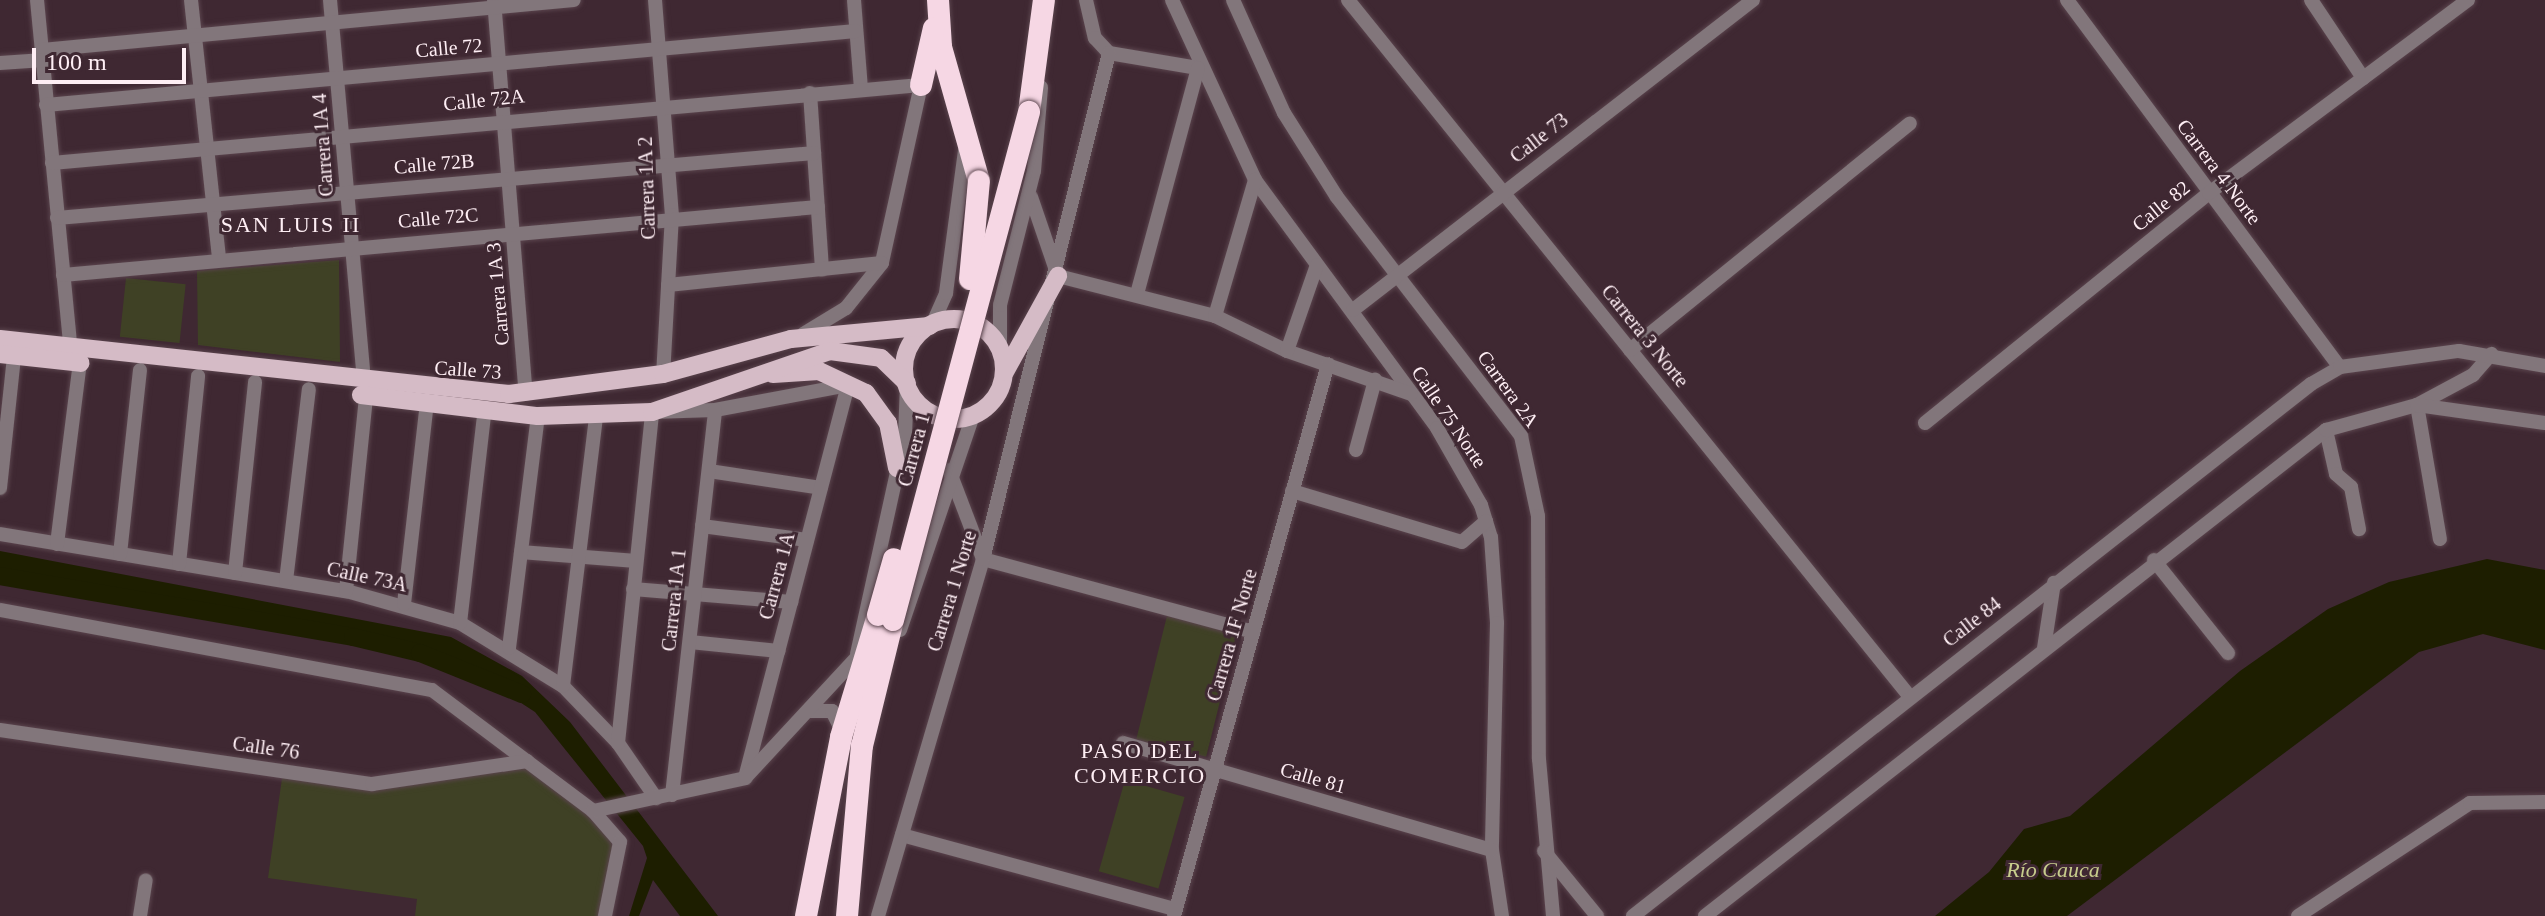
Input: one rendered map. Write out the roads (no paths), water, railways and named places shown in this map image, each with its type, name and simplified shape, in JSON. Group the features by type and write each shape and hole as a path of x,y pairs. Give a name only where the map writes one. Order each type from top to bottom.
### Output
{"highway":[{"name":"Carrera 1","path":"807,914 841,737 886,617 1029,112 1040,59 1044,0"},
{"name":"Carrera 1","path":"846,914 871,701 886,617 970,282 979,181 966,118 941,47 938,6"},
{"path":"921,85 938,6"}],"main road":[{"path":"1003,378 1000,350 973,323 931,326 909,349 907,384 935,415 973,415 992,400 1058,276"},
{"name":"Calle 73","path":"0,339 140,370 309,389 526,394 663,374 791,339 931,326"},
{"name":"Calle 73","path":"7,355 75,356 365,389 427,403 538,416 596,418 652,412 759,376 799,356 837,351 881,358 907,384"},
{"path":"759,376 819,371 848,385 884,414 897,468"}],"street":[{"path":"37,0 63,275 75,356 57,544"},
{"path":"191,0 219,259"},
{"name":"Carrera 1A 4","path":"330,0 365,389 346,591"},
{"path":"0,63 194,36 494,4 574,0"},
{"name":"Carrera 1A 2","path":"655,0 672,215 663,374"},
{"path":"854,0 861,89"},
{"path":"1086,0 1095,38 1109,53 1198,68 1137,294"},
{"name":"Calle 75 Norte","path":"1172,0 1198,68 1255,180 1353,310 1466,475 1486,521 1497,623 1492,850 1502,916"},
{"name":"Carrera 2A","path":"1233,0 1284,113 1398,275 1521,436 1538,516 1542,850 1553,916"},
{"name":"Carrera 3 Norte","path":"1348,0 1910,697"},
{"name":"Calle 73","path":"1353,310 1753,0"},
{"path":"2311,0 2363,78"},
{"name":"Calle 82","path":"1925,423 2209,193 2468,0"},
{"name":"Carrera 4 Norte","path":"2068,1 2340,367"},
{"name":"Carrera 1A 3","path":"494,4 526,394"},
{"name":"Calle 72","path":"46,105 856,31"},
{"name":"Carrera 1 Norte","path":"878,916 983,559 1058,276 1109,53"},
{"path":"1000,350 1000,305 1030,188 1040,59"},
{"path":"791,339 846,308 882,263 921,85"},
{"name":"Calle 72A","path":"52,163 663,103 921,85"},
{"path":"810,93 822,270"},
{"path":"931,326 952,264 966,118"},
{"path":"1630,350 1910,123"},
{"name":"Calle 72B","path":"57,218 668,162 814,153"},
{"path":"1215,316 1255,180"},
{"path":"1030,188 1058,276 1215,316 1287,351 1411,394"},
{"name":"Calle 72C","path":"63,275 672,215 818,207"},
{"path":"668,285 882,263"},
{"path":"1287,351 1317,265"},
{"path":"2340,367 2434,353 2491,354 2545,366"},
{"path":"1705,916 2154,560 2326,430 2417,405 2473,375 2491,354"},
{"path":"0,488 7,355"},
{"name":"Carrera 1F Norte","path":"1174,913 1328,364"},
{"name":"Calle 84","path":"1633,916 2054,583 2340,367"},
{"path":"120,554 140,370"},
{"path":"179,564 198,376"},
{"path":"1356,450 1375,380"},
{"path":"235,573 255,382"},
{"path":"841,737 897,468 907,384"},
{"path":"618,743 652,412 715,410 848,385"},
{"name":"Carrera 1A","path":"745,778 848,385"},
{"path":"286,581 309,389"},
{"path":"404,604 427,403"},
{"path":"2417,405 2545,423"},
{"path":"2417,405 2440,539"},
{"path":"460,623 485,408"},
{"name":"Carrera 1A 1","path":"672,795 715,410"},
{"path":"871,701 949,470 973,415"},
{"path":"509,648 538,416"},
{"path":"563,686 596,418"},
{"path":"2326,430 2336,474 2351,487 2359,529"},
{"path":"949,470 983,559 1253,632"},
{"path":"709,471 821,488"},
{"path":"1292,491 1462,542 1486,521"},
{"path":"702,526 807,540"},
{"name":"Calle 73A","path":"0,534 346,591 404,604 460,623 509,648 563,686 618,743 656,798"},
{"path":"521,552 636,561"},
{"path":"2154,560 2228,653"},
{"path":"2044,648 2054,583"},
{"path":"633,589 791,602"},
{"path":"0,610 432,690 527,761 600,810 622,849 605,916"},
{"path":"690,642 779,651"},
{"path":"600,810 745,778 856,658"},
{"path":"808,711 836,714 841,737"},
{"name":"Calle 76","path":"0,730 372,784 527,761"},
{"name":"Calle 81","path":"1123,743 1492,850"},
{"path":"2298,916 2470,803 2545,802"},
{"path":"902,835 1174,913"},
{"path":"1542,850 1597,916"},
{"path":"140,916 146,880"}],"water":[{"path":"0,551 451,637 522,676 570,722 718,916 680,916 653,880 639,916 629,916 647,858 643,846 535,712 445,654 0,570"},
{"name":"Río Cauca","path":"2487,559 2545,570 2545,650 2483,634 2419,652 2067,916 1935,916 1989,872 2024,829 2070,816 2240,671 2328,609 2389,582"}],"waterway":[{"path":"0,576 353,637 420,653 522,694"}],"district":[{"name":"SAN LUIS II","path":"291,225"},
{"name":"PASO DEL COMERCIO","path":"1140,762"}]}
